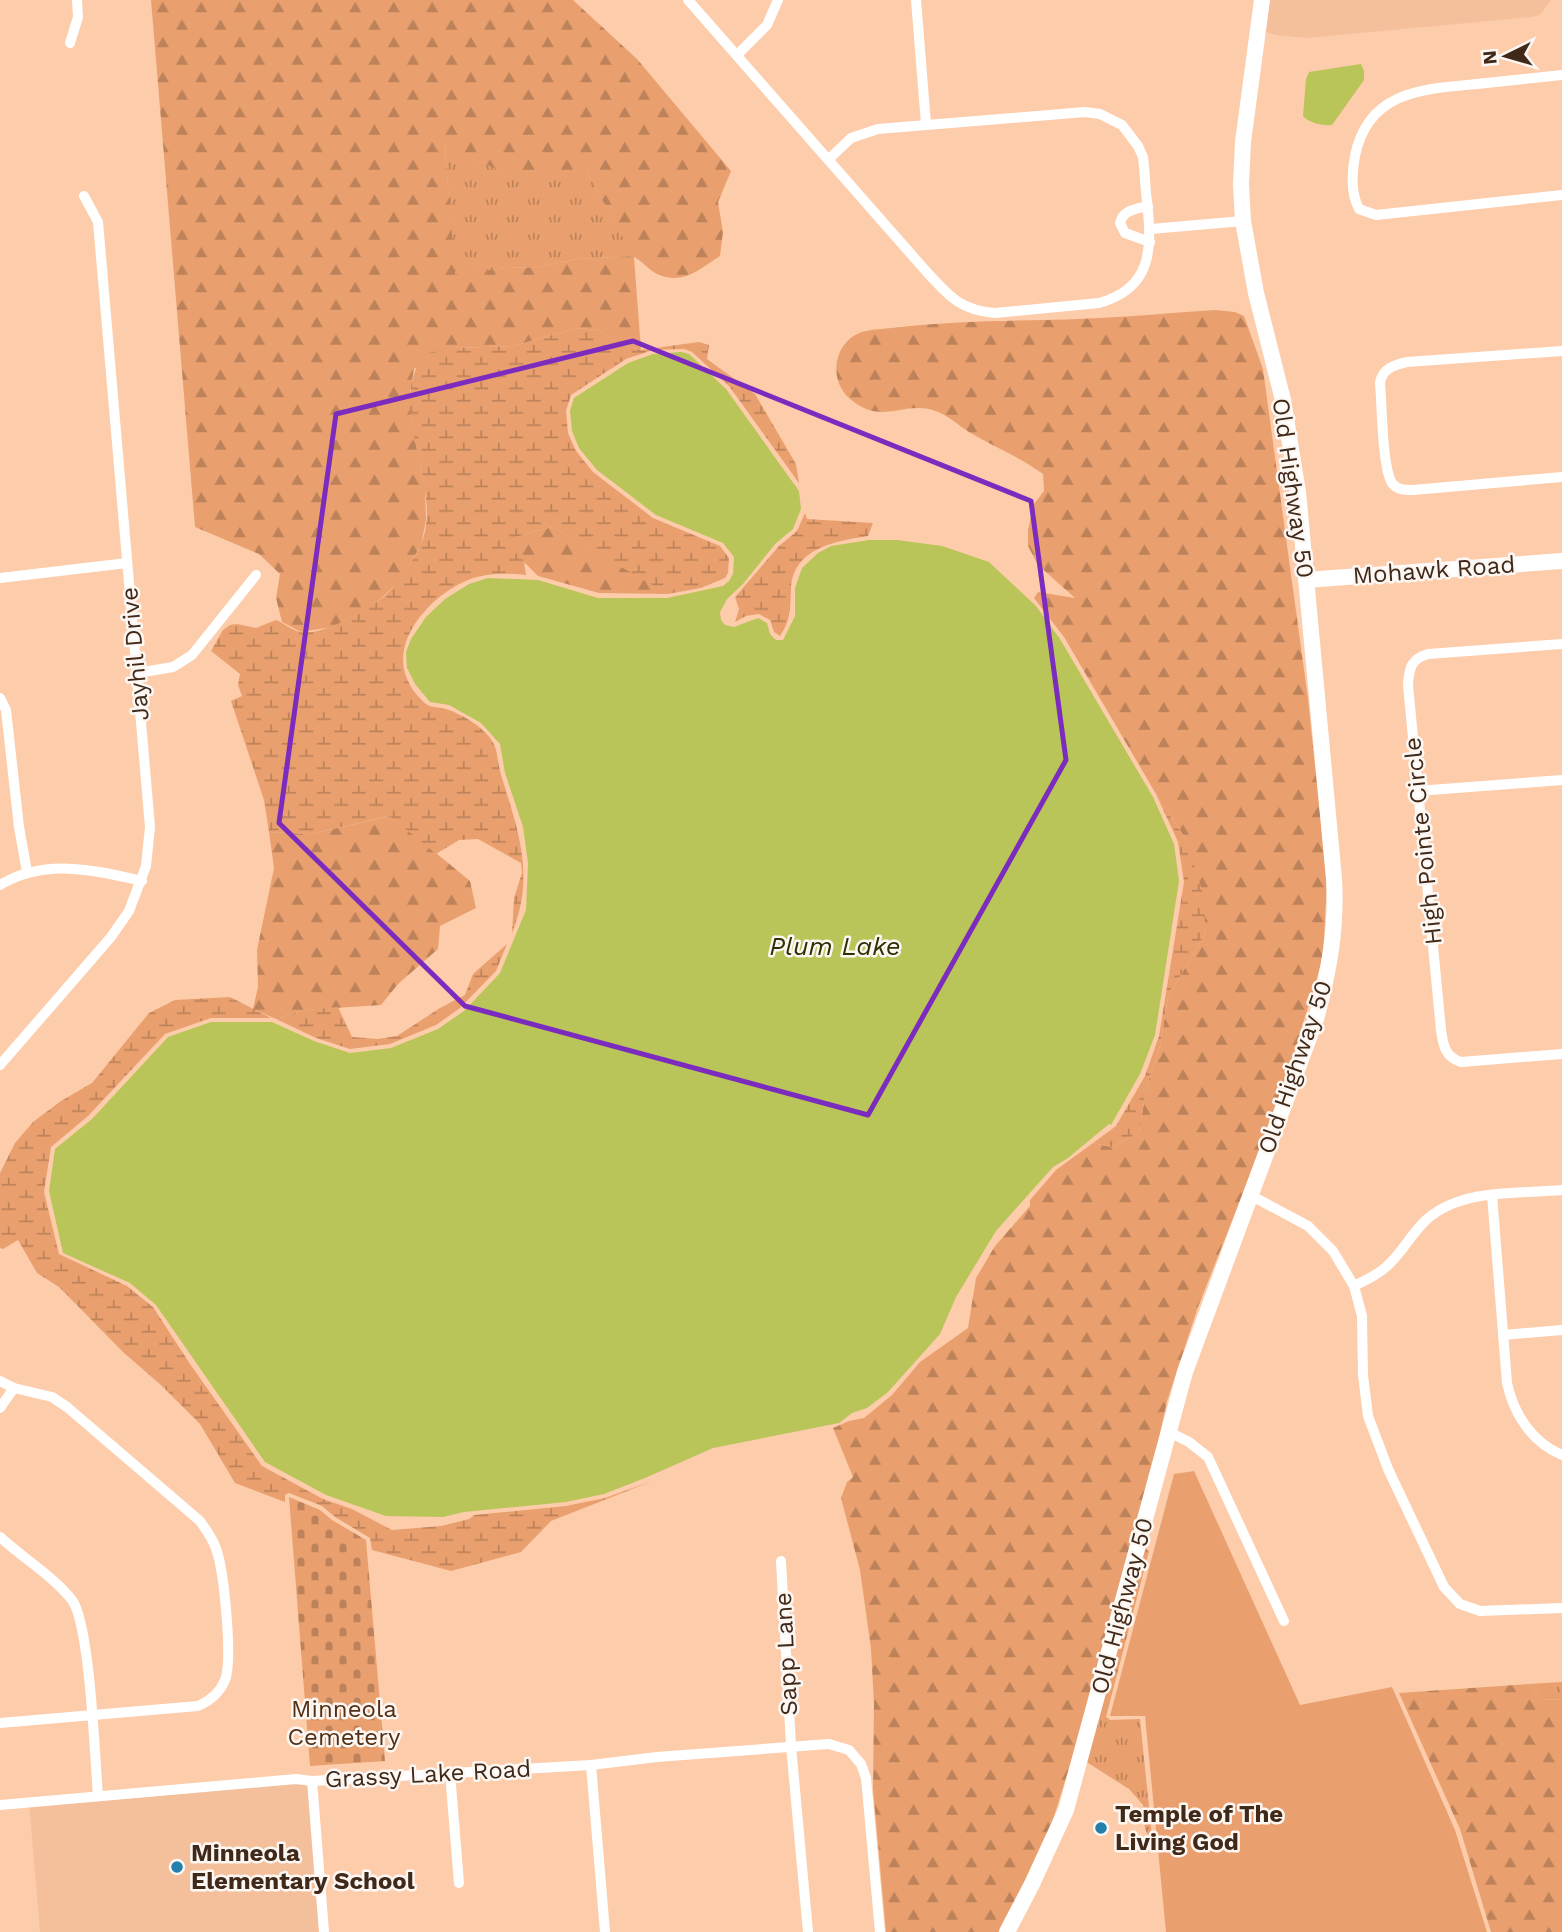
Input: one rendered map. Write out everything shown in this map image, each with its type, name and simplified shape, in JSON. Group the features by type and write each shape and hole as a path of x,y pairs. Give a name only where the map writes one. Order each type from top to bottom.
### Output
{"main road":[{"name":"Old Highway 50","path":"1007,1932 1066,1810 1193,1350 1316,1019 1334,940 1335,879 1298,492 1291,439 1255,293 1243,221 1243,142 1262,0"},
{"name":"Mohawk Road","path":"1306,580 1562,561"}],"street":[{"path":"70,43 78,17 77,0"},
{"path":"688,0 952,299 977,312 1006,312 1099,303 1122,295 1138,279 1147,261 1151,229 1143,157 1122,125 1100,114 1067,111 878,129 852,138 829,159"},
{"path":"737,55 767,25 778,0"},
{"path":"916,0 926,124"},
{"path":"1562,75 1435,88 1401,97 1382,108 1368,122 1356,152 1353,179 1359,209 1376,215 1562,195"},
{"name":"Jayhil Drive","path":"0,1065 118,928 129,911 146,866 150,827 98,222 84,196"},
{"path":"1148,206 1122,215 1120,223 1125,233 1150,242"},
{"path":"1151,229 1243,221"},
{"path":"1562,351 1407,362 1389,368 1380,383 1386,456 1392,482 1396,487 1413,490 1562,477"},
{"path":"1,574 127,563"},
{"path":"137,673 173,667 192,655 256,575"},
{"name":"High Pointe Circle","path":"1562,644 1428,654 1415,660 1409,669 1408,685 1441,1030 1447,1052 1461,1062 1562,1054"},
{"path":"0,698 6,710 26,872"},
{"path":"1417,791 1562,780"},
{"path":"0,885 26,872 46,869 79,869 142,881"},
{"path":"1354,1286 1389,1265 1415,1231 1439,1211 1473,1197 1562,1190"},
{"path":"1250,1195 1296,1217 1308,1226 1333,1251 1354,1286 1363,1316 1363,1375 1368,1416 1388,1469 1444,1587 1460,1604 1480,1611 1562,1608"},
{"path":"1492,1195 1507,1383 1516,1411 1534,1437 1562,1455"},
{"path":"1503,1335 1562,1330"},
{"path":"0,1381 14,1388 40,1392 67,1407 190,1511 208,1532 219,1557 229,1663 225,1681 219,1690 198,1706 0,1723"},
{"path":"0,1408 14,1388"},
{"path":"1169,1432 1189,1442 1208,1457 1284,1621"},
{"path":"0,1537 52,1581 76,1606 81,1620 98,1796"},
{"name":"Sapp Lane","path":"780,1561 791,1746 808,1932"},
{"name":"Grassy Lake Road","path":"0,1804 296,1779 312,1781 591,1765 657,1757 829,1744 842,1746 854,1755 866,1778 880,1932"},
{"path":"591,1765 605,1932"},
{"path":"450,1773 459,1882"},
{"path":"312,1781 324,1932"}],"highlighted area":[{"path":"633,341 1031,501 1066,760 868,1115 465,1006 279,823 336,414"}],"shaded area":[{"path":"1267,0 1551,0 1540,15 1532,17 1306,38 1264,31"},
{"name":"Minneola Elementary School","path":"312,1781 324,1932 40,1932 29,1802"}],"green space":[{"path":"151,0 573,0 637,59 731,171 718,202 723,232 720,256 698,271 675,278 657,274 634,257 641,350 616,342 598,330 576,328 514,346 451,348 414,369 410,391 411,419 425,488 426,520 421,546 398,582 371,608 332,627 301,632 282,622 276,598 280,574 259,554 195,527","holes":["445,146 498,170 586,170 633,256 577,259 540,267 455,274"]},
{"path":"445,145 498,170 586,170 634,256 577,259 540,267 454,275"},
{"path":"1215,310 1244,316 1263,369 1308,699 1327,881 1323,958 1280,1099 1198,1307 1167,1401 1147,1494 1095,1685 1051,1826 1001,1932 886,1932 873,1789 874,1704 871,1649 860,1570 841,1498 847,1482 853,1477 833,1428 864,1418 892,1395 920,1362 968,1328 976,1278 995,1246 1030,1206 1030,1200 1056,1170 1093,1143 1111,1147 1139,1132 1147,1085 1160,1046 1168,997 1206,932 1185,838 1156,794 1064,637 1034,598 1038,592 1075,598 1038,565 1028,546 1028,530 1034,504 1044,491 1043,474 938,412 915,408 883,412 861,407 842,389 836,369 838,359 847,341 872,330 949,323 1088,319"},
{"path":"576,328 598,330 616,342 641,350 699,342 709,345 707,359 755,394 796,464 799,483 729,386 692,352 684,349 653,350 626,359 571,395 566,411 568,433 576,451 593,472 653,518 720,546 729,558 725,578 701,588 668,594 552,527 516,537 512,549 524,561 526,575 497,574 468,580 440,597 416,622 408,636 404,652 404,667 412,689 428,705 450,710 476,724 491,739 496,750 522,855 523,893 512,933 514,898 522,873 521,863 478,839 459,840 436,854 390,816 311,834 269,832 264,800 231,701 242,696 238,685 240,674 211,651 223,630 230,625 256,628 276,620 300,632 331,627 374,605 402,576 420,547 426,523 426,499 410,400 413,377 424,354 451,348 514,346"},
{"path":"805,513 807,519 873,523 868,536 818,549 799,565 793,576 788,619 780,636 774,632 770,620 759,614 746,616 735,622 739,609 735,597 779,546 797,531"},
{"path":"552,527 668,594 599,593 538,576 511,549 516,537"},
{"path":"1156,794 1185,838 1202,890 1206,932 1168,997 1160,1046 1147,1085 1139,1132 1111,1147 1093,1143 1116,1126 1145,1076 1159,1036 1184,882 1178,842"},
{"path":"391,816 470,881 476,908 440,926 438,949 398,984 381,1005 305,1010 276,1019 253,1009 258,987 257,950 274,868 269,832 311,834"},
{"path":"507,944 496,971 460,1008 436,1025 390,1044 350,1049 316,1038 276,1019 305,1010 338,1007 352,1037 378,1039 397,1036 465,995 473,974"},
{"path":"230,997 271,1018 211,1018 165,1034 88,1116 51,1147 44,1192 59,1254 127,1286 153,1307 262,1466 323,1499 352,1509 392,1530 441,1526 469,1519 474,1515 566,1506 605,1498 655,1480 551,1521 521,1552 451,1571 372,1550 370,1538 322,1506 289,1493 285,1495 285,1502 235,1483 200,1424 59,1287 37,1273 18,1240 3,1249 0,1248 0,1173 15,1143 33,1122 92,1083 149,1013 175,1000"},
{"path":"1194,1471 1300,1705 1392,1687 1455,1830 1487,1932 1166,1932 1145,1716 1110,1716 1174,1474"},
{"name":"Minneola Cemetery","path":"289,1497 320,1510 366,1540 385,1761 310,1766"},
{"path":"1143,1547 1149,1551 1106,1717 1110,1720 1140,1719 1153,1846 1145,1829 1143,1805 1129,1789 1085,1761"},
{"path":"1562,1682 1562,1700 1542,1699 1528,1684"},
{"path":"1528,1684 1542,1699 1562,1700 1562,1932 1491,1932 1460,1829 1399,1693"}],"water":[{"path":"1361,64 1364,80 1332,125 1316,124 1303,116 1309,72"},
{"name":"Plum Lake","path":"653,354 689,354 726,389 799,491 801,509 793,529 775,544 743,584 727,599 720,612 725,625 734,627 758,618 767,623 770,634 776,640 783,640 795,616 795,588 802,568 818,553 831,546 869,540 897,540 942,546 989,562 1036,606 1060,639 1153,797 1174,844 1179,881 1155,1035 1140,1074 1111,1125 1053,1167 996,1231 956,1297 940,1334 888,1392 867,1408 852,1413 839,1423 713,1448 604,1494 566,1502 464,1512 443,1517 386,1516 326,1495 265,1462 156,1305 130,1283 63,1253 49,1191 55,1149 92,1119 168,1037 211,1022 272,1022 314,1041 350,1053 391,1048 438,1029 464,1011 500,973 526,910 528,863 523,827 505,773 500,744 481,723 449,705 430,702 415,684 407,668 406,652 411,639 426,617 445,599 469,584 488,578 538,580 598,598 667,598 723,586 729,581 733,574 734,557 723,543 656,515 597,470 579,448 572,431 570,411 574,398 628,363"}],"place":[{"name":"Temple of The Living God","path":"1101,1828"},
{"name":"Minneola Elementary School","path":"177,1867"}]}
